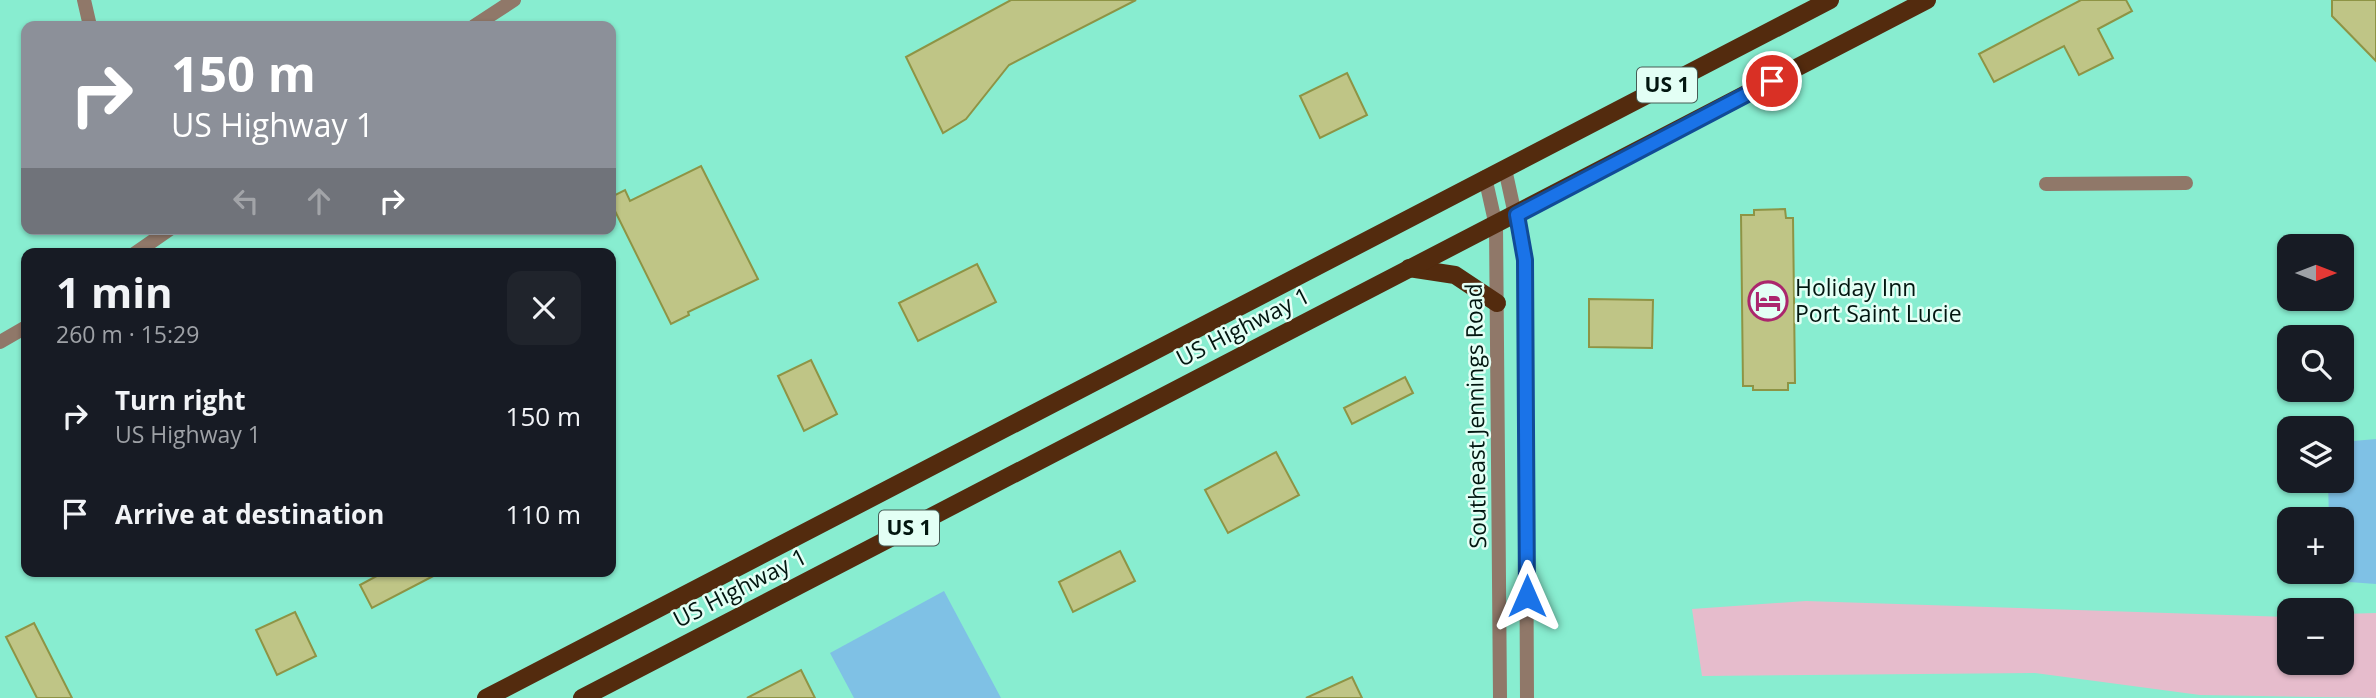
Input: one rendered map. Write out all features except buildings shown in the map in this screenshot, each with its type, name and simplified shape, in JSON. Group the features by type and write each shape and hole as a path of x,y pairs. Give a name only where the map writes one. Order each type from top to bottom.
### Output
{"main road":[{"name":"US Highway 1","path":"486,698 1830,0"},
{"name":"US Highway 1","path":"582,698 1927,0"},
{"path":"1409,268 1455,275 1497,303"}],"street":[{"path":"84,0 89,21"},
{"path":"482,21 514,0"},
{"path":"1505,169 1525,260 1527,698"},
{"name":"Southeast Jennings Road","path":"1485,177 1496,226 1500,698"},
{"path":"2046,184 2186,183"},
{"path":"143,248 161,235"},
{"path":"0,342 21,330"}],"shaded area":[{"path":"1806,601 2277,617 2277,675 2354,675 2354,614 2376,613 2376,698 2200,695 2035,673 1702,676 1692,609"}],"water":[{"path":"2376,439 2376,584 2354,582 2354,507 2329,507 2328,493 2354,493 2354,441"},
{"path":"944,591 1001,698 854,698 830,653"}],"place":[{"name":"Holiday Inn Port Saint Lucie","path":"1768,301"}],"route":[{"path":"1527,596 1525,260 1517,215 1772,81"}]}
